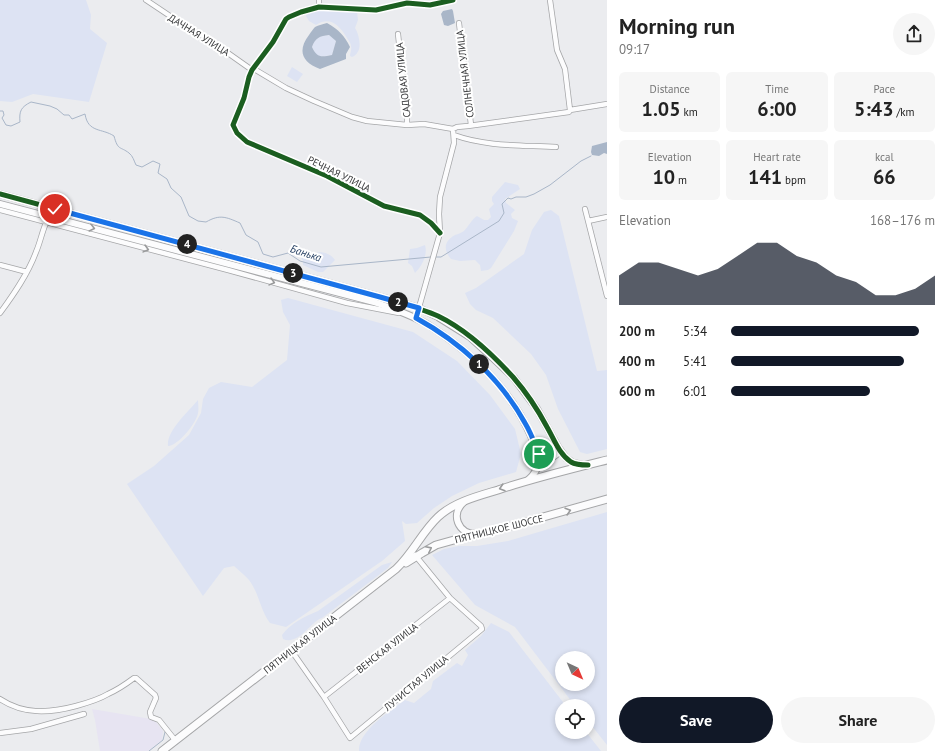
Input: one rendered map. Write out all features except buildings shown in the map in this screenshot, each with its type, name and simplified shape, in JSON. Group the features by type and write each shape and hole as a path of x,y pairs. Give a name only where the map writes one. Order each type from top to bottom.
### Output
{"main road":[{"path":"467,500 528,480 607,460"},
{"name":"ПЯТНИЦКОЕ ШОССЕ","path":"396,569 436,545 508,527 607,499"},
{"name":"ПЯТНИЦКАЯ УЛИЦА","path":"175,740 396,569 412,552 437,518 445,511 467,500"},
{"path":"162,751 175,740"}],"street":[{"name":"ДАЧНАЯ УЛИЦА","path":"146,0 253,69 286,88 314,101 367,121 407,125 424,124 453,130"},
{"path":"319,0 319,7"},
{"path":"253,69 289,17 301,12 319,7 376,10 407,3 430,4 454,0"},
{"path":"550,0 557,50 565,69 570,110"},
{"name":"СОЛНЕЧНАЯ УЛИЦА","path":"458,23 471,125"},
{"name":"САДОВАЯ УЛИЦА","path":"398,34 407,110 407,125"},
{"name":"РЕЧНАЯ УЛИЦА","path":"253,69 248,77 244,98 233,125 237,133 247,142 327,176 384,206 420,215 431,222 440,234"},
{"path":"413,317 419,308 440,234 440,197 451,155 454,135 453,130 457,127 569,112 570,110 607,104"},
{"path":"454,135 466,140 488,144 556,146"},
{"path":"0,194 373,295 419,308 438,316 456,327 514,378 536,409 566,458 573,463 588,465"},
{"path":"0,204 366,300 413,317 445,336 476,361 499,385 526,424 538,452 544,459 550,460 557,455 558,447"},
{"path":"585,209 607,296"},
{"path":"0,210 347,303 413,317"},
{"path":"588,221 607,217"},
{"path":"0,313 13,296 27,272 46,223"},
{"path":"0,265 27,272"},
{"path":"528,480 536,470 538,452"},
{"path":"467,500 458,509 456,515 457,521 464,531 479,534"},
{"path":"412,552 450,598"},
{"name":"ЛУЧИСТАЯ УЛИЦА","path":"324,697 350,738 482,629 481,626 450,598"},
{"name":"ВЕНСКАЯ УЛИЦА","path":"324,697 450,598"},
{"path":"291,650 324,697"},
{"path":"0,699 21,709 42,712 56,711 94,701 136,678 156,698 150,712 151,717 159,720 175,740"},
{"path":"0,733 32,728 84,714"}],"shaded area":[{"path":"0,0 86,0 91,15 90,29 107,43 89,102 33,94 12,102 0,101"},
{"path":"320,9 357,12 358,20 355,28 360,44 359,51 355,55 352,57 350,56 351,44 341,29 334,23 326,21 316,25 309,21 306,16 307,13"},
{"path":"452,9 455,23 448,26 444,25 441,14 443,11"},
{"path":"327,23 341,33 350,47 346,54 346,59 320,69 305,59 302,51 305,41 316,26","holes":["329,35 336,41 332,55 320,56 312,47 316,40 323,36"]},
{"path":"329,35 336,41 332,55 322,57 317,55 312,47 316,39"},
{"path":"292,67 303,74 297,82 287,76"},
{"path":"607,142 607,154 604,153 599,156 592,155 592,146"},
{"path":"505,182 518,185 520,189 505,199 506,203 515,210 511,214 512,218 518,221 514,231 491,268 481,271 480,265 475,260 460,261 451,259 448,256 446,246 451,237 464,231 477,216 484,220 488,220 491,217 489,209 494,204 492,197"},
{"path":"551,210 559,216 597,371 607,370 607,449 587,454 580,452 558,409 546,375 531,354 493,318 476,310 470,304 465,293 476,288 524,254 532,230 544,212"},
{"path":"425,245 426,253 424,260 415,273 412,266 408,263 410,249"},
{"path":"320,252 330,255 335,260 323,272 318,272 303,265 301,258 304,255 307,256"},
{"path":"288,298 413,332 457,361 490,395 515,429 521,454 516,472 479,483 452,496 434,508 417,523 406,524 402,521 405,541 382,561 286,627 270,623 252,585 234,566 224,568 203,596 127,484 154,466 189,435 201,413 203,399 209,388 221,382 252,387 287,360 290,325 283,312 281,300"},
{"path":"198,400 197,417 194,422 182,438 168,446 168,440 174,428"},
{"path":"607,512 607,745 595,730 595,699 570,699 564,691 595,691 595,651 555,651 555,680 515,627 475,605 432,555 444,549 459,546 477,546 508,541"},
{"path":"392,562 388,568 318,620 300,636 289,640 283,639 282,635 294,624 318,611 382,565"},
{"path":"491,623 509,632 561,699 555,699 555,739 592,739 601,751 359,751 360,744 364,736 376,722 405,700 414,703 431,689 433,681 457,663 462,666 468,655 465,650 481,636"},
{"path":"92,709 151,719 156,722 163,731 162,740 148,751 100,751"}],"waterway":[{"name":"Банька","path":"0,111 3,111 4,115 2,118 6,125 11,126 20,122 21,110 31,102 50,106 57,109 64,115 69,115 72,119 85,114 89,124 92,127 114,136 118,146 130,154 136,165 142,167 153,161 160,164 158,173 167,179 171,188 181,197 189,216 198,221 206,222 215,218 223,217 240,223 246,235 258,242 263,254 273,257 288,253 300,261 321,267 431,257"},
{"name":"Банька","path":"436,257 441,257 499,221 504,213 502,204 508,198 526,197 534,194 550,185 581,161 591,156"},
{"path":"149,751 163,740 165,732"}],"cycle path":[{"path":"440,233 431,223 420,215 384,206 327,176 247,142 237,133 233,125 244,98 252,70 273,42 286,19 289,17 319,7 376,10 407,3 430,5 453,0"},
{"path":"0,194 381,297 438,316 448,321 478,343 513,377 532,401 557,446 567,459 575,464 588,465"}],"route":[{"path":"55,209 419,308 416,318 445,336 476,361 499,385 526,424 539,454"}]}
